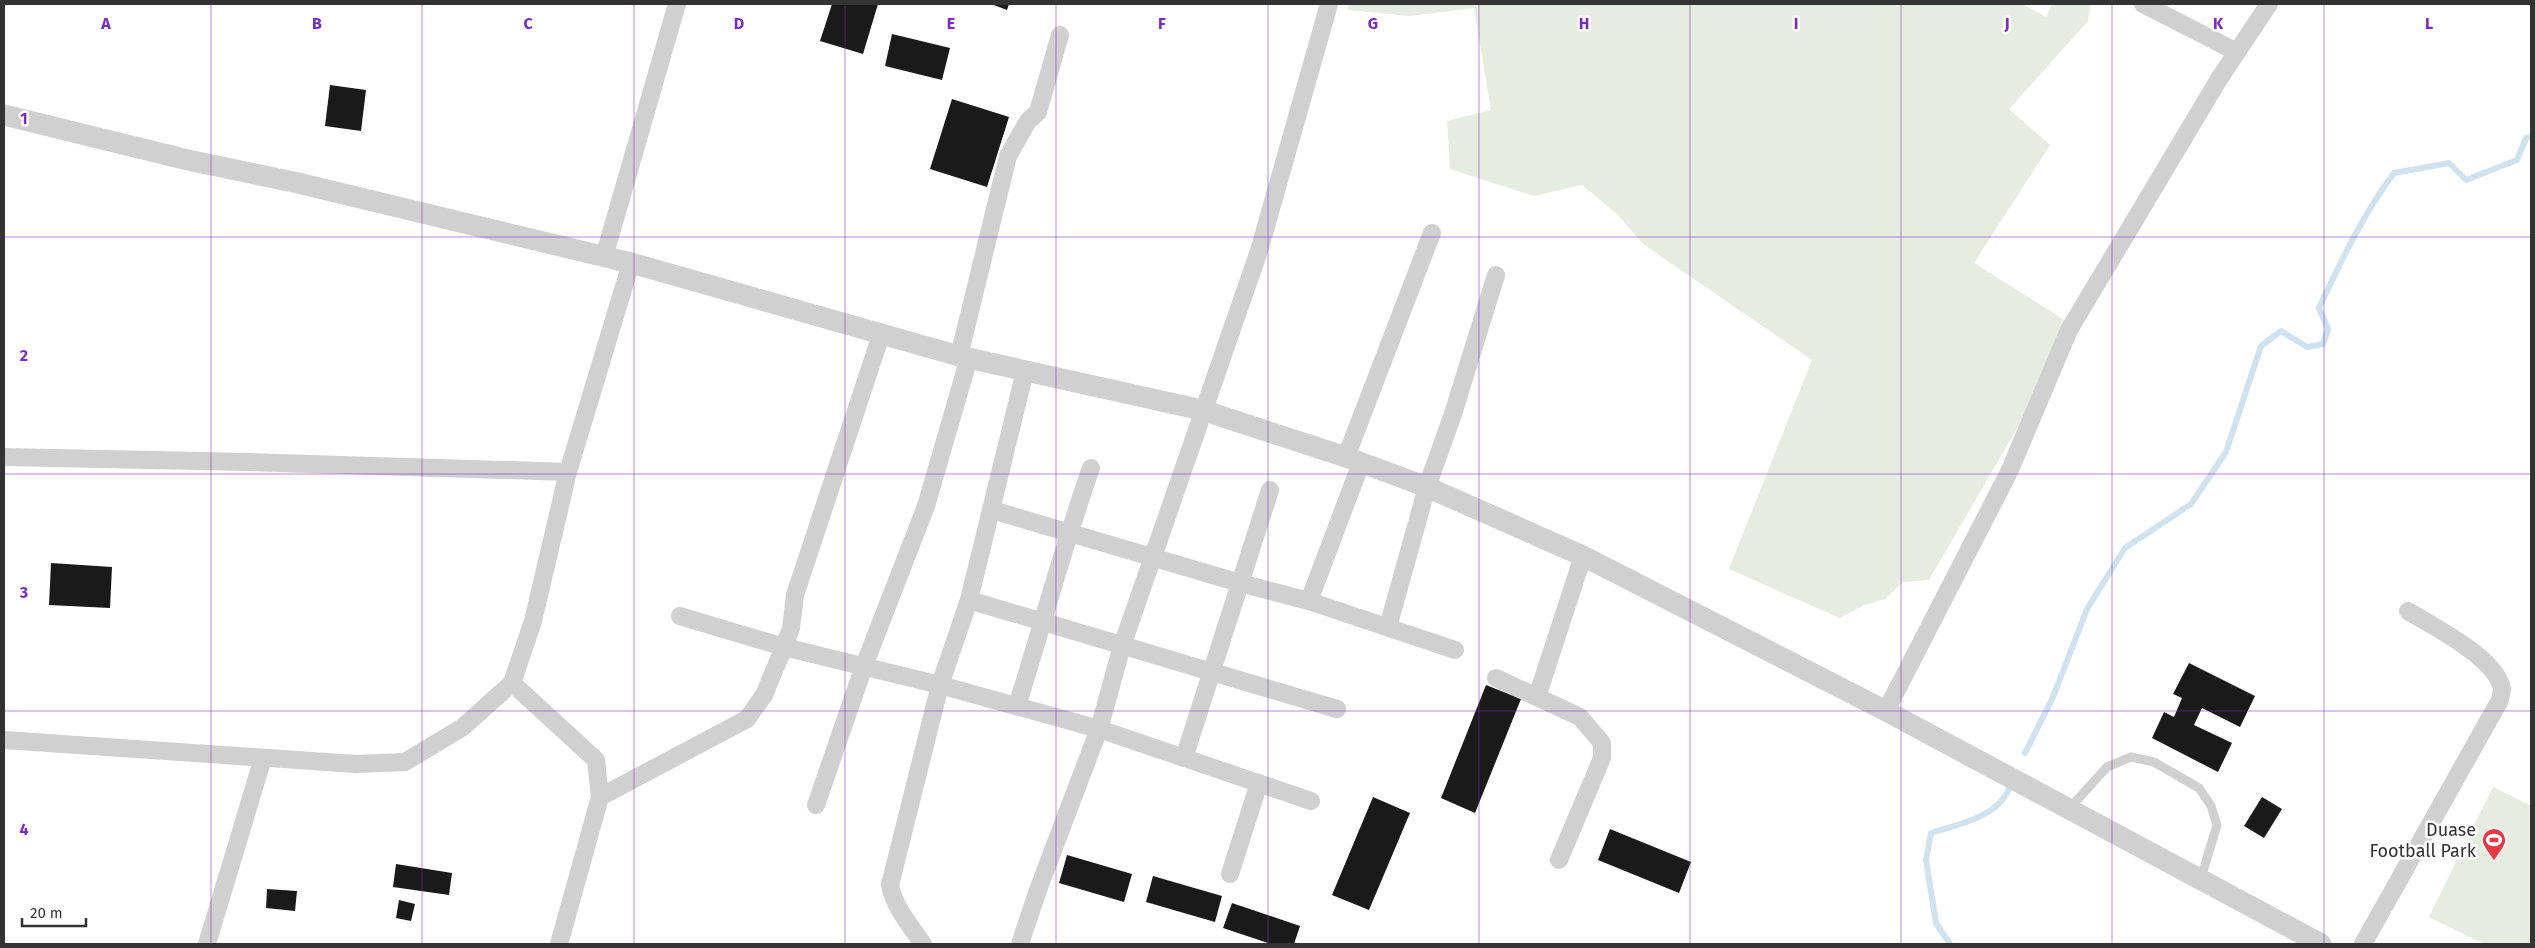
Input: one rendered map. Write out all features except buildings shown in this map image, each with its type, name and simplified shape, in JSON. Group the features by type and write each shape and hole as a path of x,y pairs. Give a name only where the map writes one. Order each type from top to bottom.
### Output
{"street":[{"path":"604,257 677,4"},
{"path":"1020,944 1038,890 1099,729 1122,646 1202,410 1259,251 1329,4"},
{"path":"2143,4 2237,52"},
{"path":"1886,711 2009,472 2068,330 2237,52 2269,4"},
{"path":"816,805 864,666 926,506 964,357 1008,156 1028,121 1038,112 1060,35"},
{"path":"4,115 188,160 298,182 631,263 964,357 1202,410 1354,460 1427,487 1583,556 1886,711 2321,944"},
{"path":"1309,601 1354,460 1432,233"},
{"path":"4,740 356,764 405,762 463,727 512,683 532,621 568,472 631,263"},
{"path":"1388,628 1427,487 1453,414 1496,275"},
{"path":"600,797 747,719 764,695 791,628 795,595 882,335"},
{"path":"923,944 895,902 890,885 940,685 969,600 1025,371"},
{"path":"4,457 259,462 568,472"},
{"path":"1017,706 1044,622 1068,533 1091,468"},
{"path":"1184,758 1213,673 1270,490"},
{"path":"992,510 1240,583 1309,601 1455,650"},
{"path":"1537,697 1583,556"},
{"path":"969,600 1337,708"},
{"path":"2363,944 2500,700 2502,689 2497,678 2475,652 2408,611"},
{"path":"680,616 784,647 940,685 1099,729 1311,801"},
{"path":"1496,678 1580,717 1602,743 1602,758 1559,860"},
{"path":"512,683 596,760 600,797 559,944"},
{"path":"208,944 263,758"},
{"path":"1230,874 1259,783"}],"lane":[{"path":"2068,810 2106,768 2130,757 2154,762 2199,788 2211,806 2218,825 2200,880"}],"shaded area":[{"path":"1349,4 2022,4 2046,17 2052,4 2091,4 2088,21 2009,109 2050,145 1974,263 2066,321 2028,409 1929,580 1903,582 1885,599 1864,605 1840,618 1729,569 1812,360 1643,244 1618,215 1582,185 1534,196 1450,169 1447,121 1491,110 1474,8 1410,16 1347,10"},
{"name":"Duase Football Park","path":"2493,787 2531,806 2531,944 2484,944 2429,917"}],"waterway":[{"path":"2025,753 2053,697 2087,609 2125,548 2191,504 2226,452 2261,346 2281,331 2307,347 2323,344 2328,329 2319,308 2362,222 2394,173 2449,163 2466,180 2517,160 2526,138 2531,137"},
{"path":"1950,944 1936,923 1926,860 1931,833 1964,823 1987,813 2004,798 2009,788"}],"place":[{"name":"Duase Football Park","path":"2494,861"}]}
